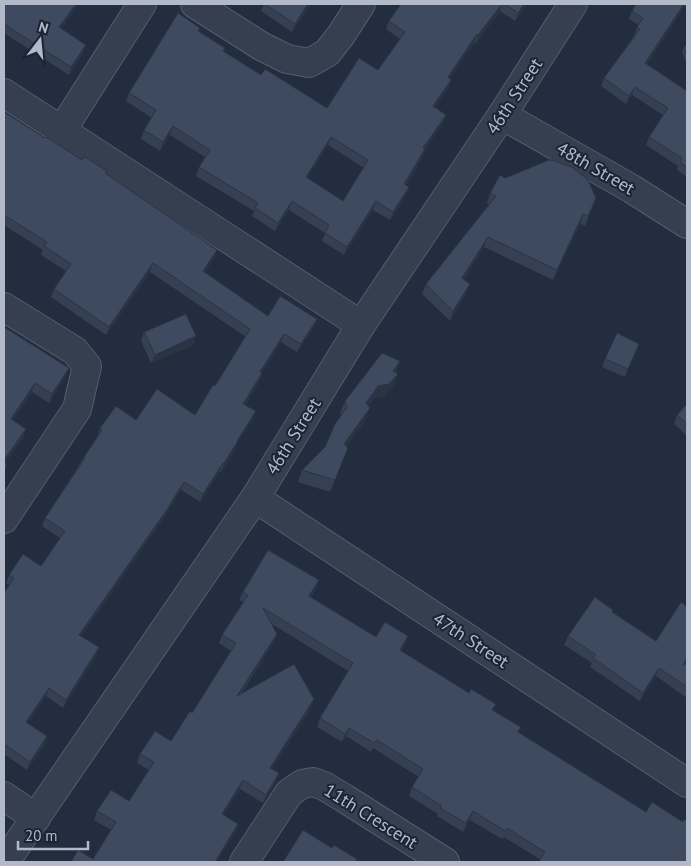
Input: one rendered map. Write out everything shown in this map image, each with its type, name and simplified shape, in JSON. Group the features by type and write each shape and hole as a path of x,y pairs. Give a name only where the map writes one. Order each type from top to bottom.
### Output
{"street":[{"path":"62,130 142,4"},
{"path":"195,4 261,46 287,59 309,63 327,54 361,4"},
{"name":"46th Street","path":"5,862 254,498 361,325 573,4"},
{"path":"4,93 361,325"},
{"name":"48th Street","path":"502,114 632,188 687,224"},
{"path":"4,307 74,351 87,366 77,409 4,519"},
{"name":"47th Street","path":"254,498 687,783"},
{"name":"11th Crescent","path":"244,862 289,793 302,784 313,782 331,790 445,862"},
{"path":"4,796 36,818"}],"building":[{"path":"4,4 76,4 59,27 86,45 71,67 4,24"},
{"path":"265,4 308,4 295,24"},
{"path":"401,4 502,4 477,34 448,77 451,80 433,106 446,115 423,148 425,149 404,184 409,187 393,212 376,201 347,247 325,233 329,225 292,201 278,223 255,208 258,203 199,167 210,150 173,126 163,142 144,130 156,110 129,93 178,13 200,28 198,31 225,48 223,51 261,75 265,69 327,108 359,58 378,70 405,32 389,21","holes":["331,137 368,160 343,201 306,177"]},
{"path":"505,4 524,4 518,13"},
{"path":"636,4 684,4 645,63 687,91 687,167 680,162 682,158 649,137 668,108 635,87 629,96 604,78 640,29 637,27 643,18 632,11"},
{"path":"687,45 687,56 684,47"},
{"path":"4,112 82,160 85,157 107,171 105,173 217,250 203,271 268,316 280,296 317,319 301,344 284,334 260,372 262,373 243,404 256,411 203,494 184,482 166,511 79,635 99,647 66,700 49,688 26,722 47,736 30,762 4,744 4,593 14,578 9,575 23,554 41,566 65,531 45,518 85,458 102,430 100,428 116,406 136,420 157,389 195,415 250,329 153,263 109,327 54,289 71,264 44,246 47,242 4,215"},
{"path":"549,160 572,167 588,180 596,198 588,216 583,214 557,270 488,237 462,278 470,284 453,311 426,284 496,196 490,193 500,175 505,178"},
{"path":"186,314 196,336 155,355 144,332"},
{"path":"4,327 69,368 52,394 35,383 11,419 26,429 4,460"},
{"path":"617,333 639,344 628,369 605,359"},
{"path":"382,353 400,361 393,371 398,374 389,384 378,386 366,403 370,408 344,444 348,448 335,480 302,470 325,447 335,424 347,407 345,401"},
{"path":"687,404 687,424 677,415"},
{"path":"268,550 319,580 309,596 376,637 385,622 408,636 400,650 469,693 471,689 496,704 492,710 521,727 518,732 646,812 652,802 683,822 684,819 687,821 687,862 539,862 545,852 507,828 505,831 473,811 466,823 440,808 442,806 412,787 423,769 377,740 374,743 349,728 345,734 320,718 353,663 263,608 277,634 237,696 294,664 314,699 270,768 279,773 266,795 243,780 222,814 238,824 215,862 71,862 78,850 93,859 116,822 97,811 111,790 129,801 154,762 140,754 155,731 171,741 190,711 192,713 236,643 222,635 248,595 243,592"},
{"path":"595,597 613,610 612,612 656,641 681,602 687,607 687,658 683,665 687,663 687,687 659,668 643,693 593,658 596,655 568,636"},
{"path":"303,830 332,848 334,845 357,859 355,862 283,862"}]}
